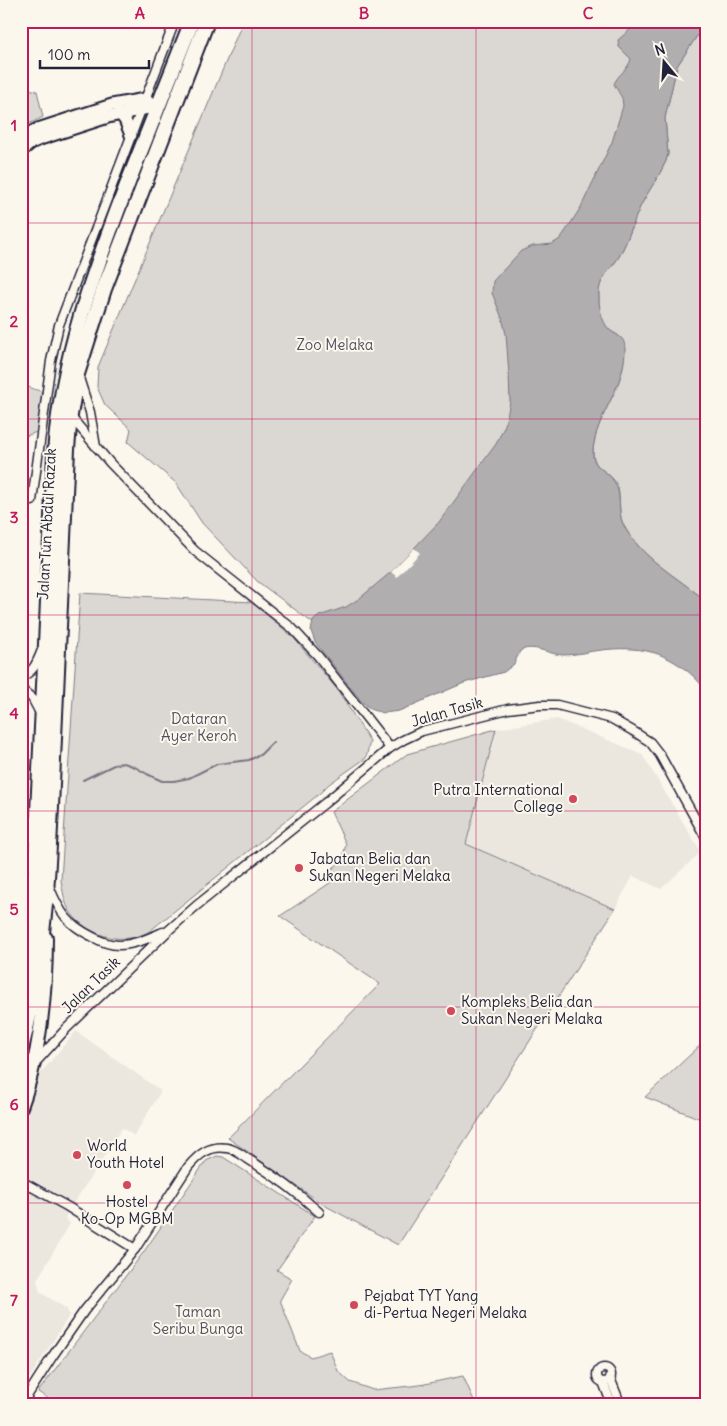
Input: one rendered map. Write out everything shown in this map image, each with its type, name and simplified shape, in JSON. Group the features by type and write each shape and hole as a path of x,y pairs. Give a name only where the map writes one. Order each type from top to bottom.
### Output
{"highway":[{"name":"Jalan Tun Abdul Razak","path":"21,1009 39,914 48,883 66,449 72,369 97,266 192,21"},
{"name":"Jalan Tun Abdul Razak","path":"21,1049 36,986 46,641 57,428 62,390 104,289 207,21"},
{"path":"164,131 163,118 158,106 171,98 181,87"}],"main road":[{"path":"21,965 28,934 39,914"},
{"path":"21,1107 35,1063 46,976 46,932 39,914"}],"street":[{"path":"32,501 51,361 59,325 175,21"},
{"path":"21,138 51,124 112,105 158,106"},
{"path":"21,151 40,139 143,105"},
{"path":"120,114 132,135"},
{"path":"51,361 72,369 90,412 96,448"},
{"path":"70,415 96,448 195,551 292,628 318,656 390,748"},
{"path":"21,677 27,675 34,668 46,641"},
{"path":"21,689 32,698 43,720"},
{"name":"Jalan Tasik","path":"35,1063 66,1028 170,929 390,748 422,731 517,707 540,705 557,705 612,719 650,742 660,754 706,838"},
{"name":"Jalan Tasik","path":"48,883 57,906 66,919 80,930 101,941 118,945 145,940 170,929"},
{"path":"22,1404 84,1312 135,1249 188,1167 197,1156 206,1150 228,1148 236,1151 264,1169 319,1212"},
{"path":"21,1181 68,1207 135,1249"},
{"path":"612,1405 607,1380 622,1405"}],"shaded area":[{"path":"640,21 706,21 706,27 697,36 677,66 665,118 668,154 666,161 640,207 621,253 600,285 600,310 609,329 624,341 625,352 622,373 600,422 594,443 593,458 617,487 621,519 630,536 649,557 706,601 706,692 696,679 682,667 651,652 633,649 614,649 564,655 530,648 520,651 514,664 504,672 464,683 399,711 384,713 372,710 362,702 315,642 311,631 313,621 319,616 346,607 391,572 439,522 496,444 505,425 510,402 506,334 492,293 493,281 521,251 533,246 552,244 560,239 581,207 612,142 623,106 622,98 614,84 631,59 619,47 618,40"},
{"name":"Putra International College","path":"557,719 642,754 701,852 661,889 633,876 615,909 466,844 496,729"},
{"path":"76,1031 161,1091 134,1136 122,1128 65,1217 70,1224 37,1280 40,1292 67,1309 69,1316 21,1391 21,1117 35,1080"}],"green space":[{"name":"Zoo Melaka","path":"243,21 677,21 534,478 338,642 257,581 202,523 176,483 128,442 131,429 105,405 97,387 98,367"},
{"path":"706,27 706,601 649,557 630,536 621,519 618,487 612,478 596,463 593,452 597,432 619,381 624,356 624,347 621,339 607,328 602,318 599,303 600,284 618,259 640,207 666,161 668,154 665,118 677,66 697,36"},
{"path":"21,87 37,91 43,117 21,128"},
{"path":"21,379 22,385 46,393 39,431 21,438"},
{"name":"Dataran Ayer Keroh","path":"80,593 251,602 292,636 337,689 370,741 366,758 329,784 151,930 130,938 108,937 88,928 79,921 71,913 67,905 61,880"},
{"name":"Kompleks Belia dan Sukan Negeri Melaka","path":"496,729 466,844 615,909 398,1245 324,1205 228,1138 380,984 280,916 330,883 325,874 342,861 346,844 331,812 407,754"},
{"path":"706,1040 706,1121 645,1097"},
{"name":"Taman Seribu Bunga","path":"217,1156 223,1157 315,1216 277,1270 292,1279 280,1300 300,1351 311,1357 330,1351 338,1371 350,1382 373,1390 420,1385 463,1376 476,1405 58,1405 38,1392 143,1253 206,1161"}],"pier":[{"path":"414,548 420,553 397,577 391,572"}],"waterway":[{"path":"83,780 116,764 124,763 162,781 174,781 189,778 217,764 249,760 260,755 273,742"}],"place":[{"name":"Putra International College","path":"573,799"},
{"name":"Jabatan Belia dan Sukan Negeri Melaka","path":"299,868"},
{"name":"Kompleks Belia dan Sukan Negeri Melaka","path":"451,1011"},
{"name":"World Youth Hotel","path":"77,1155"},
{"name":"Hostel Ko-Op MGBM","path":"127,1185"},
{"name":"Pejabat TYT Yang di-Pertua Negeri Melaka","path":"354,1305"}]}
